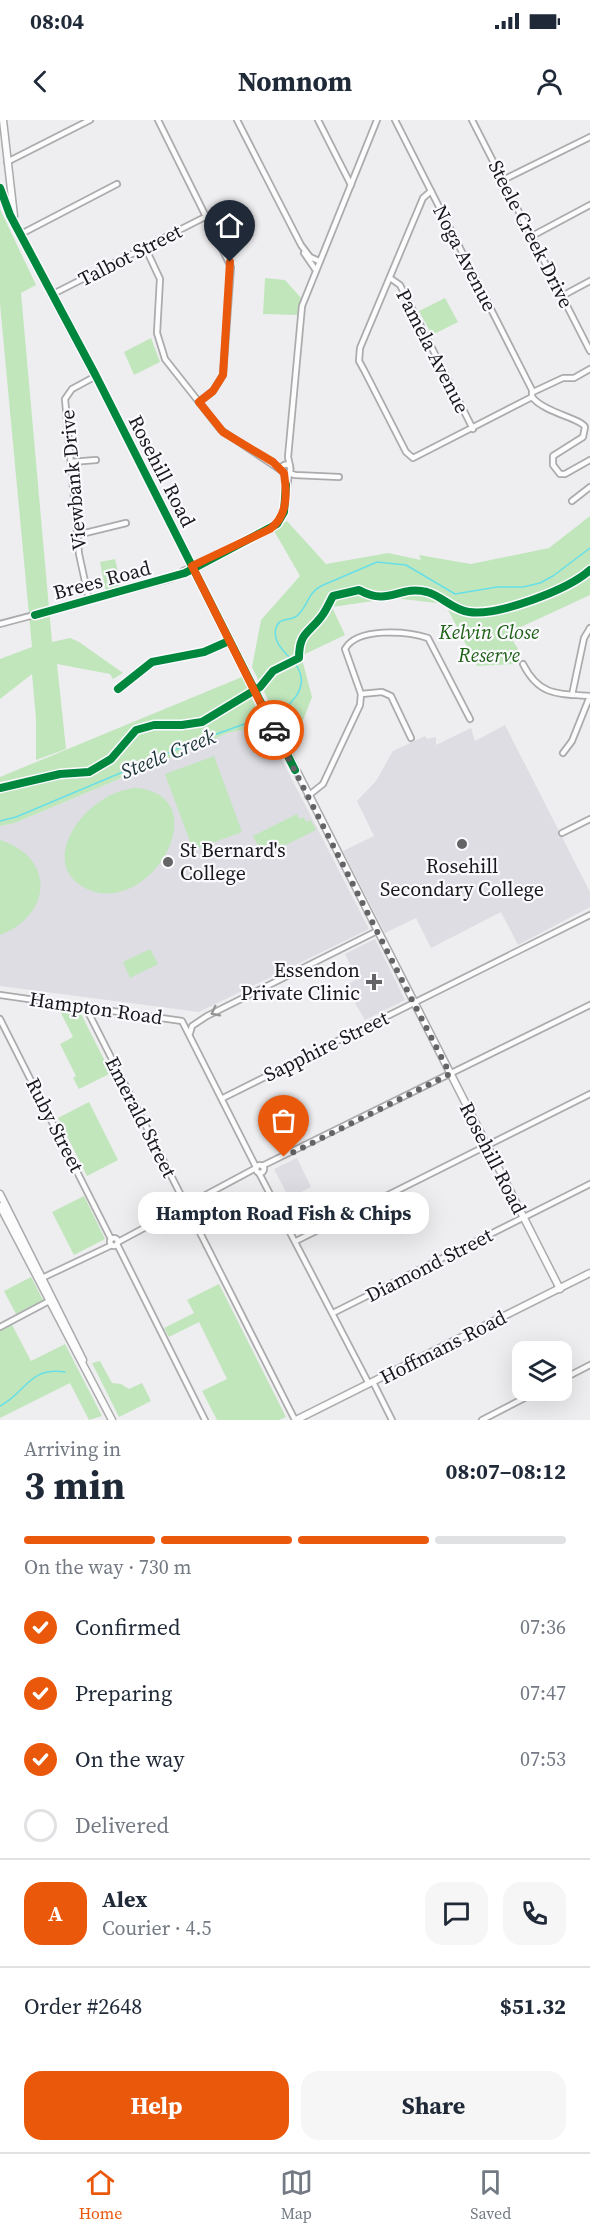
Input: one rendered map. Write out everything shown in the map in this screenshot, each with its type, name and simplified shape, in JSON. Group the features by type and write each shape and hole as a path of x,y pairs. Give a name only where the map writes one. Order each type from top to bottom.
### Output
{"street":[{"name":"Rosehill Road","path":"3,120 12,205 17,225"},
{"path":"7,162 90,120"},
{"path":"158,120 229,260 231,272 223,375 213,391 199,402"},
{"path":"237,120 307,261 315,270"},
{"path":"318,120 351,185"},
{"name":"Noga Avenue","path":"395,120 532,395"},
{"name":"Steele Creek Drive","path":"472,120 590,350"},
{"name":"Brees Road","path":"0,624 177,576 277,524 284,512 298,322 303,300 378,122"},
{"path":"503,180 590,137"},
{"path":"21,234 117,184"},
{"name":"Rosehill Road","path":"0,188 21,234 96,376 270,723 560,1289"},
{"path":"431,191 423,198 360,348 359,361 410,457 416,457 473,429 563,378 574,378 590,369"},
{"path":"532,236 590,205"},
{"name":"Talbot Street","path":"53,294 207,216"},
{"path":"301,245 310,257 319,261"},
{"path":"145,247 160,279 158,342 165,359 223,432 287,469 301,474 339,477"},
{"name":"Pamela Avenue","path":"390,278 400,285 473,429"},
{"path":"562,296 590,281"},
{"name":"Viewbank Drive","path":"89,600 77,535 66,395 72,388 96,376"},
{"path":"532,395 561,417 580,420 585,427 583,437 553,456 553,465 560,474 565,474 590,460"},
{"path":"71,462 96,460"},
{"path":"572,501 590,487"},
{"path":"77,535 126,523"},
{"path":"572,695 584,638 590,628"},
{"path":"308,796 323,784 360,705 361,694 345,649 354,639 370,633 428,638 470,719"},
{"path":"118,689 152,662 204,652 229,642"},
{"path":"523,664 538,686 557,694 590,696 572,741 562,753"},
{"path":"361,694 382,692 391,696 411,738"},
{"path":"562,833 590,819"},
{"name":"Sapphire Street","path":"223,1098 590,915"},
{"path":"377,931 207,1016 192,1026 190,1033 333,1313 392,1420"},
{"name":"Hampton Road","path":"0,995 180,1020 190,1033"},
{"path":"40,1279 590,1005"},
{"name":"Emerald Street","path":"86,1006 296,1420"},
{"name":"Ruby Street","path":"0,1019 204,1420"},
{"path":"296,1241 590,1094"},
{"name":"Diamond Street","path":"333,1313 590,1184"},
{"path":"0,1194 40,1279"},
{"path":"0,1206 112,1420"},
{"name":"Hoffmans Road","path":"296,1420 589,1276"},
{"path":"0,1327 51,1300"},
{"path":"572,1374 590,1365"},
{"path":"482,1420 519,1401"}],"shaded area":[{"name":"St Bernard's College","path":"264,725 369,929 199,1012 0,986 0,826 15,823 228,733"},
{"name":"Rosehill Secondary College","path":"505,725 590,892 590,907 518,945 501,912 431,948 416,918 385,933 343,851 374,836 357,801 376,781 393,751 425,736 427,739 436,737 436,745 471,728 475,741"},
{"name":"Essendon Private Clinic","path":"375,939 405,1000 365,1020 345,986 357,979 345,954"},
{"path":"297,1158 311,1187 289,1198 274,1169"}],"green space":[{"path":"0,209 36,285 21,293 52,642 70,638 123,673 113,679 110,674 57,664 66,749 36,760 36,719 32,674 0,699 0,659 32,647 0,304"},
{"path":"265,278 285,280 301,298 297,315 263,314"},
{"path":"445,298 458,322 432,335 419,311"},
{"path":"151,338 160,362 134,375 124,352"},
{"name":"Kelvin Close Reserve","path":"590,516 590,595 508,633 518,649 515,664 477,666 445,604 394,598 332,607 345,635 305,654 302,659 312,697 292,749 252,667 261,620 300,576 273,529 287,521 326,564 388,553 421,560 419,555 471,564 549,548"},
{"path":"115,559 122,588 106,592 100,562"},
{"path":"242,677 264,725 228,733 15,823 0,826 0,777"},
{"path":"214,756 242,832 193,850 165,774"},
{"path":"138,788 161,796 173,812 174,832 166,853 152,872 133,887 111,893 87,889 72,878 65,863 66,846 73,830 85,814 101,801 119,792"},
{"path":"297,814 299,819 304,817 306,822 311,820 316,830 263,856 253,836"},
{"path":"0,840 18,848 31,860 38,873 40,887 38,901 30,914 17,926 0,935"},
{"path":"150,949 158,964 130,978 123,962"},
{"path":"59,1009 80,1012 111,1073 79,1089 73,1078 76,1076 60,1044 73,1037"},
{"path":"89,1102 118,1160 87,1176 58,1118"},
{"path":"84,1196 105,1239 74,1255 52,1212"},
{"path":"31,1277 43,1300 16,1314 4,1291"},
{"path":"219,1284 286,1417 279,1420 217,1420 202,1391 227,1379 199,1322 169,1337 164,1328 194,1313 187,1300"},
{"path":"12,1325 31,1361 65,1344 102,1416 89,1420 70,1383 0,1418 0,1331"},
{"path":"100,1361 112,1383 121,1384 129,1389 142,1383 151,1401 119,1417 92,1363"}],"waterway":[{"name":"Steele Creek","path":"271,714 291,703 301,683 298,668 276,640 276,628 282,620 298,615 313,592 321,586 377,562 406,565 455,594 497,587 523,587 540,583 553,576 590,548"},
{"name":"Steele Creek","path":"0,821 16,817 194,742 267,716"},
{"path":"0,1406 35,1377 53,1371 65,1372"}],"cycle path":[{"path":"0,188 10,215 96,376 295,770"},
{"path":"35,615 185,573 277,524 284,512 286,485"},
{"path":"0,788 60,774 89,772 111,759 136,730 154,725 202,722 260,687 273,671 299,658 299,650 305,635 323,615 333,596 359,590 379,596 408,591 427,592 463,611 482,612 532,600 566,586 590,570"},
{"path":"118,689 152,662 204,652 229,641"}],"way so far":[{"path":"274,730 450,1074 284,1157"}],"place":[{"name":"Rosehill Secondary College","path":"462,844"},
{"name":"St Bernard's College","path":"168,862"},
{"name":"Essendon Private Clinic","path":"374,982"},
{"name":"Hampton Road Fish & Chips","path":"284,1157"}],"route":[{"path":"230,262 224,371 216,388 199,402 223,432 273,462 284,473 286,485 284,512 282,518 270,529 192,566 274,730"}]}
